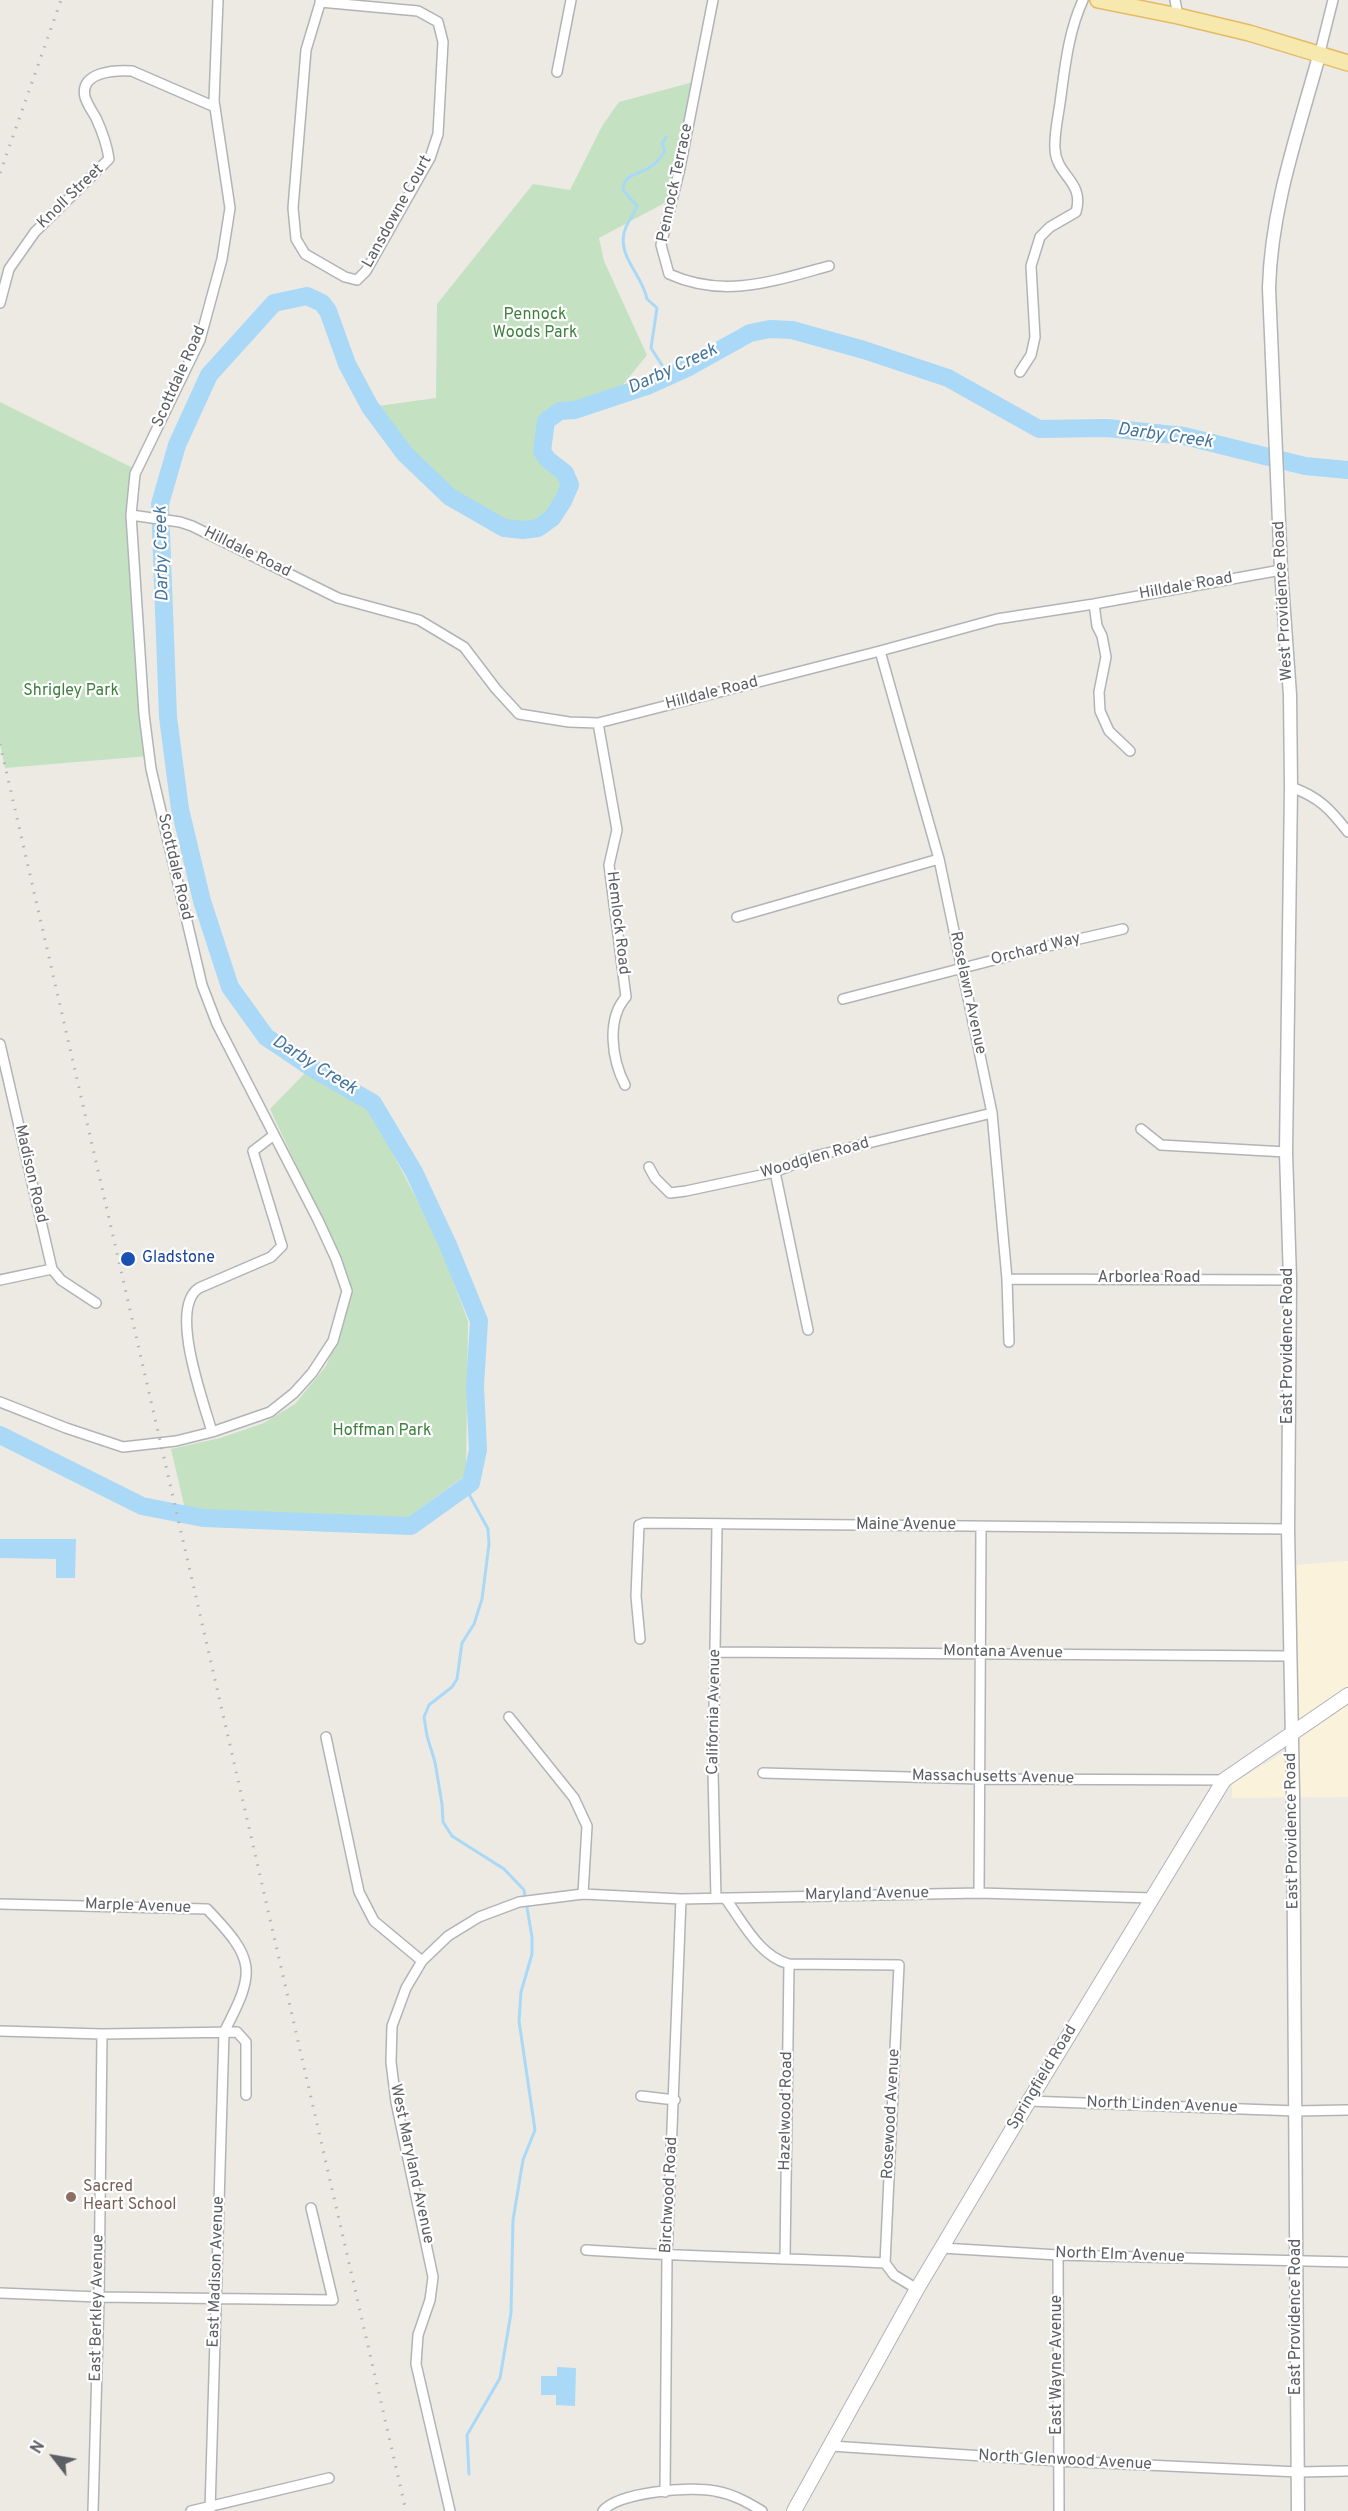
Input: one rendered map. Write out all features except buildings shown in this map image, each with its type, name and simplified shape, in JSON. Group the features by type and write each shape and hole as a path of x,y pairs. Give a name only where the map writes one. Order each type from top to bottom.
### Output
{"main road":[{"path":"1098,0 1177,8 1319,56 1348,63"},
{"name":"Springfield Road","path":"794,2511 917,2289 1224,1780 1348,1695"}],"street":[{"name":"Scottdale Road","path":"0,1402 123,1447 176,1441 213,1432 270,1412 294,1393 312,1373 333,1341 347,1291 336,1259 217,1024 202,985 151,769 143,704 135,474 200,340 222,259 230,208 215,107 218,0"},
{"path":"557,72 571,0"},
{"name":"Pennock Terrace","path":"713,0 680,168 661,245 669,273 687,282 732,288 759,285 829,266"},
{"path":"1020,372 1031,355 1035,337 1031,266 1040,237 1050,227 1076,212 1079,201 1077,188 1062,169 1055,151 1069,40 1083,0"},
{"path":"1319,56 1333,0"},
{"name":"Lansdowne Court","path":"320,1 418,11 438,22 443,42 438,135 430,158 366,271 357,280 345,277 305,254 297,239 293,208 306,50 320,1"},
{"name":"West Providence Road","path":"1287,1152 1292,787 1290,695 1281,570 1269,288 1271,248 1281,190 1319,56"},
{"name":"Knoll Street","path":"0,303 9,269 35,232 109,159 99,126 85,96 85,87 91,79 99,74 118,70 132,71 215,107"},
{"name":"Hilldale Road","path":"135,516 180,522 192,526 338,598 419,620 464,647 496,689 519,714 569,722 598,723 997,619 1281,570"},
{"path":"1094,604 1096,626 1102,636 1106,657 1099,692 1100,711 1109,730 1130,751"},
{"name":"Roselawn Avenue","path":"880,651 939,859 992,1113 1007,1279 1009,1342"},
{"name":"Hemlock Road","path":"598,723 617,830 609,865 626,997 618,1006 613,1034 620,1075 625,1085"},
{"path":"1292,787 1308,793 1326,805 1348,832"},
{"path":"737,917 939,859"},
{"name":"Orchard Way","path":"843,999 1123,929"},
{"name":"Madison Road","path":"0,1044 52,1269"},
{"name":"Woodglen Road","path":"649,1167 655,1178 670,1192 686,1191 775,1172 811,1157 992,1113"},
{"path":"1141,1130 1161,1145 1287,1152"},
{"path":"213,1432 193,1369 188,1307 193,1292 247,1266 272,1257 282,1246 253,1151 274,1135"},
{"name":"East Providence Road","path":"1287,1152 1290,1280 1288,1529 1296,2111 1298,2511"},
{"path":"775,1172 808,1330"},
{"path":"0,1280 52,1269 61,1280 96,1303"},
{"name":"Arborlea Road","path":"1007,1279 1290,1280"},
{"name":"Maine Avenue","path":"640,1639 636,1596 639,1525 644,1523 1288,1529"},
{"name":"California Avenue","path":"717,1525 713,1772 720,1898"},
{"path":"980,1893 981,1527"},
{"name":"Montana Avenue","path":"716,1652 1290,1656"},
{"path":"509,1718 574,1798 587,1826 583,1894"},
{"path":"326,1737 359,1892 365,1907 374,1921 422,1961"},
{"name":"Massachusetts Avenue","path":"763,1773 981,1779 1224,1780"},
{"name":"Maryland Avenue","path":"583,1894 681,1899 980,1893 1152,1898"},
{"name":"West Maryland Avenue","path":"450,2511 416,2364 418,2335 430,2300 433,2277 396,2102 391,2062 392,2026 406,1988 422,1961 448,1936 479,1917 519,1902 583,1894"},
{"path":"720,1898 766,1953 778,1961 789,1964"},
{"name":"Birchwood Road","path":"665,2492 667,2256 675,2100 681,1899"},
{"name":"Marple Avenue","path":"0,1904 207,1909 229,1932 241,1951 248,1979 224,2032"},
{"name":"Rosewood Avenue","path":"789,1964 899,1965 885,2263"},
{"name":"Hazelwood Road","path":"785,2258 789,1964"},
{"path":"0,2031 102,2034 237,2032 246,2042 246,2095"},
{"name":"East Madison Avenue","path":"210,2508 224,2032"},
{"name":"East Berkley Avenue","path":"93,2511 99,2297 102,2034"},
{"path":"641,2096 675,2100"},
{"name":"North Linden Avenue","path":"1029,2101 1296,2111 1348,2110"},
{"path":"0,2293 99,2297 333,2300 311,2208"},
{"name":"North Elm Avenue","path":"942,2248 1058,2254 1348,2262"},
{"path":"586,2250 667,2256 885,2263 894,2276 917,2289"},
{"name":"East Wayne Avenue","path":"1058,2254 1059,2511"},
{"name":"North Glenwood Avenue","path":"831,2446 1059,2461 1299,2472 1348,2471"},
{"path":"190,2511 329,2478"},
{"path":"603,2511 608,2504 629,2496 712,2490 735,2496 762,2511"}],"shaded area":[{"path":"1348,1561 1348,1797 1232,1798 1232,1784 1283,1753 1299,1715 1295,1565"}],"green space":[{"name":"Pennock Woods Park","path":"697,81 672,199 599,238 604,261 647,355 614,396 575,410 559,411 546,421 542,451 547,459 565,473 570,485 558,510 549,521 537,528 521,531 484,519 448,495 417,467 370,407 436,398 437,304 533,184 570,190 602,126 619,102"},
{"name":"Shrigley Park","path":"0,402 137,470 131,515 149,756 5,768 0,744"},
{"name":"Hoffman Park","path":"308,1070 369,1108 437,1238 468,1321 466,1475 406,1519 185,1509 171,1449 220,1438 264,1423 295,1404 326,1366 335,1344 350,1280 270,1109"}],"water":[{"path":"0,1539 76,1539 75,1578 56,1578 56,1559 0,1558"},
{"path":"557,2367 576,2368 575,2406 556,2405 556,2395 541,2395 541,2376 557,2376"}],"waterway":[{"path":"666,137 662,144 665,151 657,162 625,181 623,190 637,206 623,237 630,264 647,299 657,308 651,348 669,376"},
{"name":"Darby Creek","path":"0,1435 142,1506 203,1518 411,1526 471,1483 478,1450 475,1386 479,1321 448,1245 414,1172 373,1103 312,1068 266,1037 230,987 202,901 180,809 168,717 160,504 177,445 209,375 274,303 307,296 322,303 328,311 347,364 370,407 405,454 450,497 504,528 523,530 538,528 552,518 570,485 565,473 547,459 542,451 546,421 560,411 575,410 647,386 689,367 750,333 770,329 792,330 864,350 948,378 1039,429 1107,428 1184,436 1305,466 1348,470"},
{"path":"465,1487 488,1529 489,1544 482,1599 474,1624 462,1643 457,1679 452,1687 429,1705 424,1717 435,1762 443,1822 452,1836 504,1869 524,1890 532,1937 532,1954 521,1992 519,2021 535,2130 523,2160 513,2220 511,2313 500,2378 467,2435 469,2474"}],"railway":[{"path":"0,173 61,0"},
{"path":"0,744 406,2511"}],"place":[{"name":"Gladstone","path":"128,1259"},
{"name":"Sacred Heart School","path":"71,2197"}]}
